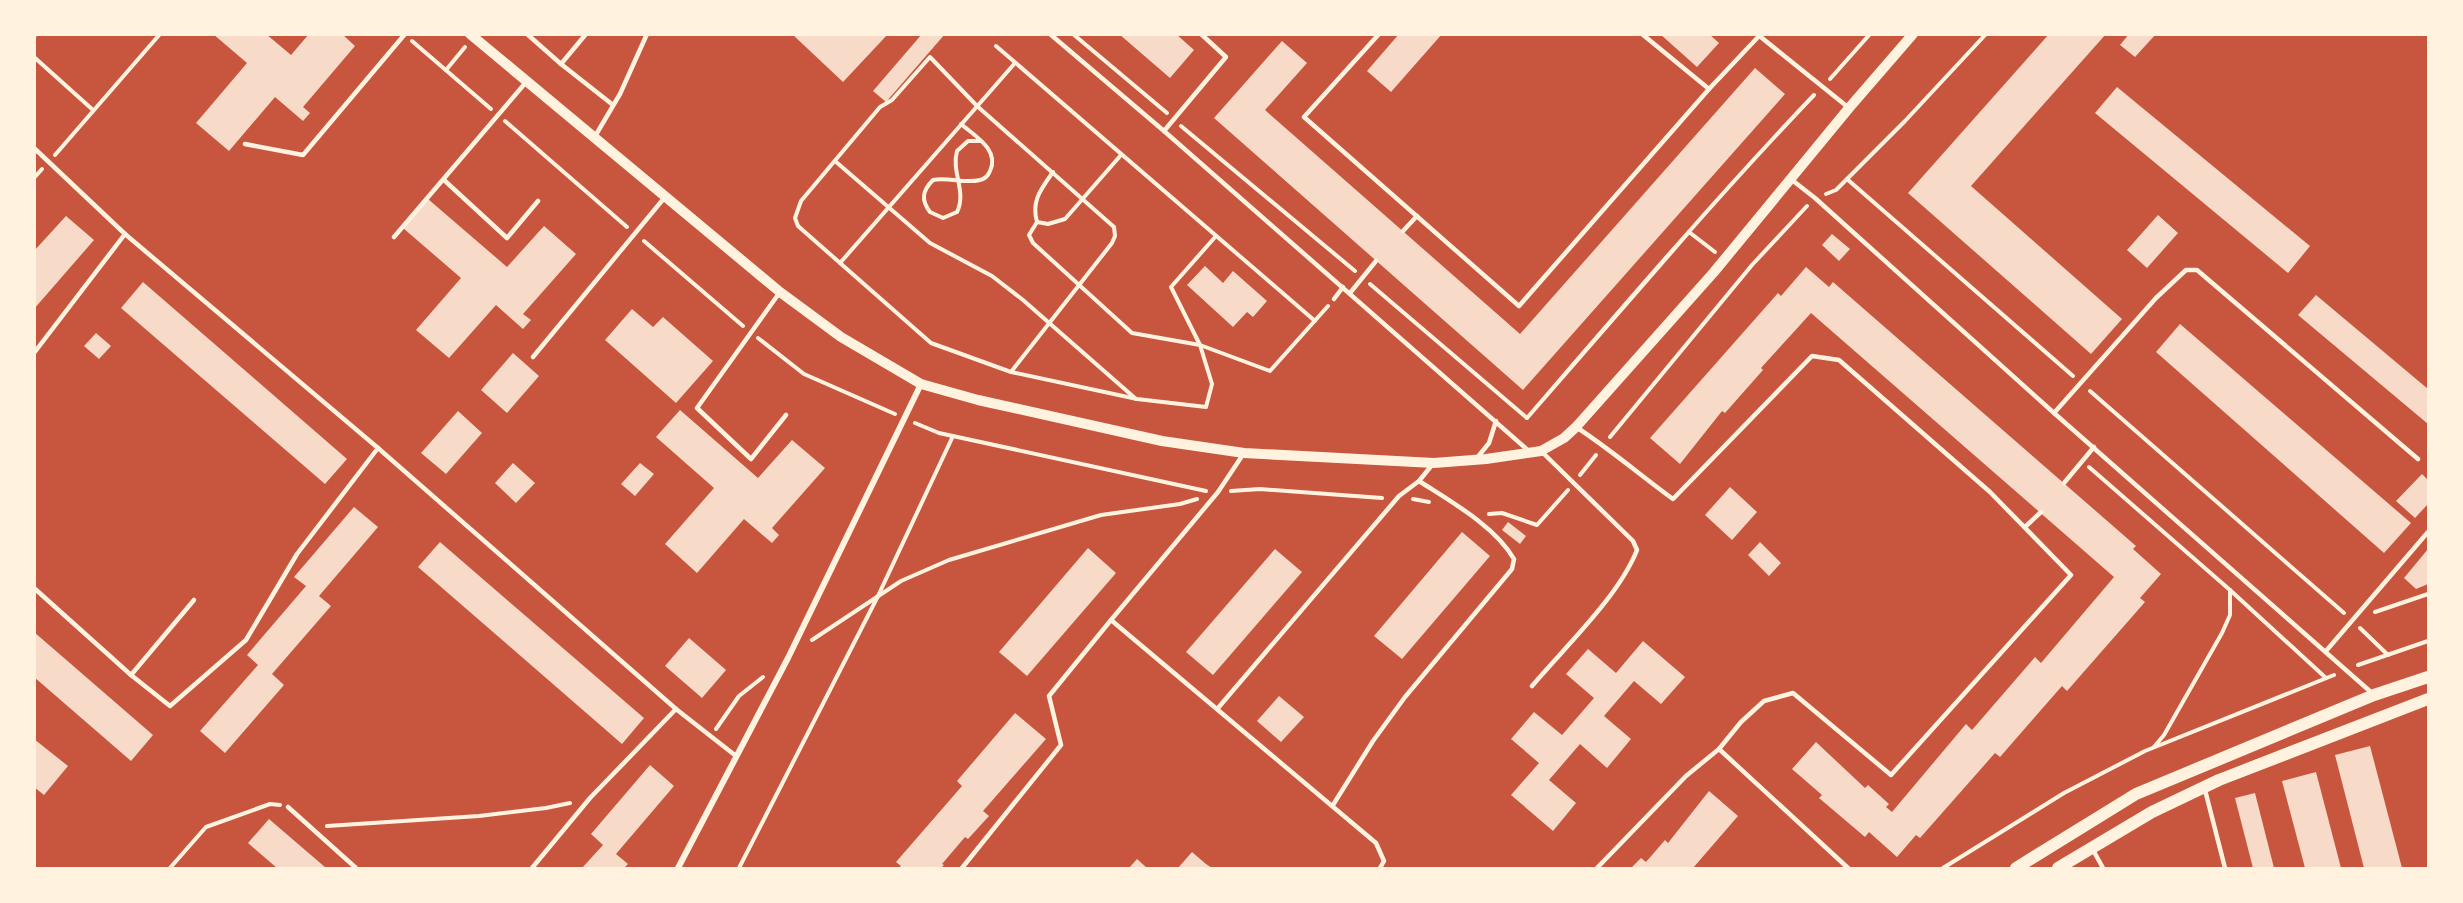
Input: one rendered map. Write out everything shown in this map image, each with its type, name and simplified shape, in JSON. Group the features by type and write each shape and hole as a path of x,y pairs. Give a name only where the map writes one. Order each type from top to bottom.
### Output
{"main road":[{"path":"2016,868 2136,794 2374,695 2428,677"},
{"path":"2058,868 2152,812 2204,787 2428,699"}],"street":[{"path":"472,36 780,292 841,337 921,384 978,400 1151,438 1244,453 1434,463 1536,452 1564,438 1576,428 1714,272 1913,34"},
{"path":"678,868 788,658 921,384"}],"lane":[{"path":"245,144 303,155 405,34"},
{"path":"527,34 613,105"},
{"path":"561,64 586,34"},
{"path":"594,138 620,94 647,34"},
{"path":"1050,34 1496,421 1573,483 1633,541 1637,550 1628,571 1610,596 1532,686"},
{"path":"1164,131 1226,57 1201,34"},
{"path":"1379,34 1304,117 1520,306 1758,35 1849,108"},
{"path":"1642,34 1709,89"},
{"path":"394,237 527,81"},
{"path":"34,148 125,234 378,448 676,709 736,756"},
{"path":"444,180 507,238 538,201"},
{"path":"1792,180 2374,695"},
{"path":"533,357 665,196"},
{"path":"1403,231 1417,216"},
{"path":"34,353 125,234"},
{"path":"1350,293 1376,261"},
{"path":"2054,413 2156,298 2187,270 2197,270 2418,459"},
{"path":"1334,299 1343,287"},
{"path":"780,292 696,408 751,459 786,415"},
{"path":"1576,428 1603,445 1673,499 1812,356 1839,360 1990,492 2071,575 1891,775 1793,693 1764,701 1741,722 1719,749 1686,776 1597,868"},
{"path":"1476,460 1489,443 1496,421"},
{"path":"2064,483 2094,447"},
{"path":"34,588 131,675 170,706 246,640 297,554 378,448"},
{"path":"962,868 1061,745 1049,696 1218,492 1244,453"},
{"path":"1218,708 1399,496 1419,481 1434,463"},
{"path":"1333,805 1373,741 1405,697 1512,569 1514,559 1507,546 1463,509 1419,481"},
{"path":"2025,527 2041,512"},
{"path":"2326,651 2428,532"},
{"path":"131,675 194,600"},
{"path":"1111,620 1376,843 1384,861 1380,868"},
{"path":"532,868 591,798 676,709"},
{"path":"1719,749 1848,868"},
{"path":"2204,787 2225,868"},
{"path":"288,807 356,868"},
{"path":"2092,848 2103,868"}],"path":[{"path":"34,178 160,34"},
{"path":"1073,34 1527,418 1689,232 1870,34"},
{"path":"1463,509 1492,515 1502,513 1537,525 1752,264 1815,198 1836,190 1986,34"},
{"path":"446,70 472,36"},
{"path":"996,46 1315,321"},
{"path":"34,57 93,111"},
{"path":"1011,372 1080,285 1115,236 1114,227 977,106 930,57 892,100 880,107 801,201 795,218 798,226 931,343 1011,372 1137,399 1206,407 1212,384 1200,345 1171,287 1216,236"},
{"path":"840,263 1015,63"},
{"path":"961,124 988,148 993,163 987,176 976,180 958,179 940,179 928,185 923,198 930,212 944,218 957,212 961,198 958,179 955,164 957,151 968,141 980,141"},
{"path":"1037,222 1048,224 1065,219 1121,154"},
{"path":"835,161 930,243 992,276 1043,316 1137,399"},
{"path":"1053,172 1036,195 1034,211 1037,222 1029,236 1033,243 1132,333 1200,345 1270,371 1334,299"},
{"path":"1847,179 2352,620 2388,655"},
{"path":"739,868 878,596 954,436"},
{"path":"2082,462 2230,590 2326,678"},
{"path":"811,640 901,581 949,560 1003,542 1101,516 1180,504 1218,492 1260,489 1379,499 1399,496 1431,503"},
{"path":"2154,747 2164,735 2222,633 2230,615 2230,590"},
{"path":"2352,620 2428,594"},
{"path":"1943,868 2064,793 2154,747 2346,670 2428,640"},
{"path":"711,736 739,696 788,658"},
{"path":"319,822 329,827 478,816 546,808 591,798"},
{"path":"170,868 206,828 270,804 288,807"}],"building":[{"path":"213,34 266,34 291,55 309,34 342,34 355,46 303,107 310,113 303,121 275,97 229,151 196,123 247,63"},
{"path":"792,34 888,34 843,82"},
{"path":"922,34 945,34 886,102 873,91"},
{"path":"1119,34 1176,34 1194,50 1170,78"},
{"path":"1399,34 1442,34 1391,92 1367,71"},
{"path":"1660,34 1709,34 1719,43 1697,67"},
{"path":"2049,34 2106,34 1971,186 2122,319 2091,354 1908,193"},
{"path":"2129,34 2156,34 2135,57 2120,45"},
{"path":"1282,41 1307,63 1265,110 1520,334 1755,68 1785,94 1523,390 1214,118"},
{"path":"2117,87 2310,246 2288,273 2095,113"},
{"path":"428,199 507,267 544,226 576,254 523,314 531,320 523,329 496,305 449,358 416,330 461,278 403,228"},
{"path":"2158,215 2178,233 2147,268 2127,250"},
{"path":"66,216 94,240 34,309 34,251"},
{"path":"1832,234 1850,249 1839,261 1822,245"},
{"path":"1205,266 1223,283 1233,271 1267,301 1253,317 1247,312 1233,327 1187,285"},
{"path":"1806,267 1829,287 1833,282 2136,546 2133,549 2161,574 2140,598 2145,602 2067,691 2062,686 2000,757 1995,753 1920,838 1916,835 1897,857 1869,832 1865,837 1819,798 1822,795 1792,769 1816,742 1865,788 1868,785 1889,804 1886,807 1892,812 1966,724 1972,730 2035,657 2041,663 2114,577 1811,313 1761,368 1763,370 1725,413 1722,411 1680,464 1650,438 1778,293 1781,296"},
{"path":"143,282 347,459 325,484 121,308"},
{"path":"2316,295 2428,389 2428,424 2298,315"},
{"path":"632,309 653,327 663,317 713,361 676,403 605,340"},
{"path":"2180,324 2411,523 2384,553 2156,352"},
{"path":"96,333 111,346 99,359 84,346"},
{"path":"513,353 539,376 507,413 481,390"},
{"path":"680,410 758,478 792,440 825,468 772,528 779,535 772,543 744,519 697,573 665,544 714,488 656,437"},
{"path":"458,411 482,433 446,474 421,453"},
{"path":"513,463 535,483 516,503 495,483"},
{"path":"640,463 654,474 635,496 621,484"},
{"path":"2422,474 2428,480 2428,504 2415,518 2396,501"},
{"path":"1730,487 1757,512 1732,540 1705,515"},
{"path":"354,507 378,527 319,596 331,606 272,674 284,685 225,753 200,731 258,665 247,655 306,586 294,577"},
{"path":"1508,522 1526,536 1520,544 1502,530"},
{"path":"1462,532 1490,556 1402,659 1374,636"},
{"path":"440,542 644,718 622,744 418,567"},
{"path":"1760,542 1781,563 1769,576 1748,555"},
{"path":"1088,548 1116,573 1027,676 999,652"},
{"path":"1275,549 1302,572 1213,675 1186,652"},
{"path":"2428,549 2428,584 2416,589 2404,578"},
{"path":"34,632 153,735 131,761 34,677"},
{"path":"689,638 726,670 702,698 665,666"},
{"path":"1643,641 1685,677 1661,704 1634,681 1604,716 1631,739 1607,768 1580,744 1549,780 1576,803 1553,831 1511,795 1539,763 1511,739 1534,712 1562,735 1594,698 1566,674 1588,649 1616,673"},
{"path":"1279,696 1304,717 1281,742 1257,721"},
{"path":"1015,713 1046,739 983,811 989,816 968,839 965,837 941,868 898,868 901,866 896,862 962,786 957,781"},
{"path":"34,739 68,766 44,795 34,787"},
{"path":"2370,746 2402,868 2364,868 2335,755"},
{"path":"650,765 674,786 616,854 628,864 624,868 582,868 603,845 591,834"},
{"path":"2316,772 2341,868 2305,868 2282,781"},
{"path":"1709,791 1738,816 1693,868 1631,868 1641,858 1646,862 1665,840 1668,843"},
{"path":"2255,793 2274,868 2253,868 2235,798"},
{"path":"269,819 326,868 277,868 248,843"},
{"path":"1192,852 1206,864 1212,868 1178,868"},
{"path":"1137,859 1147,868 1129,868"}]}
